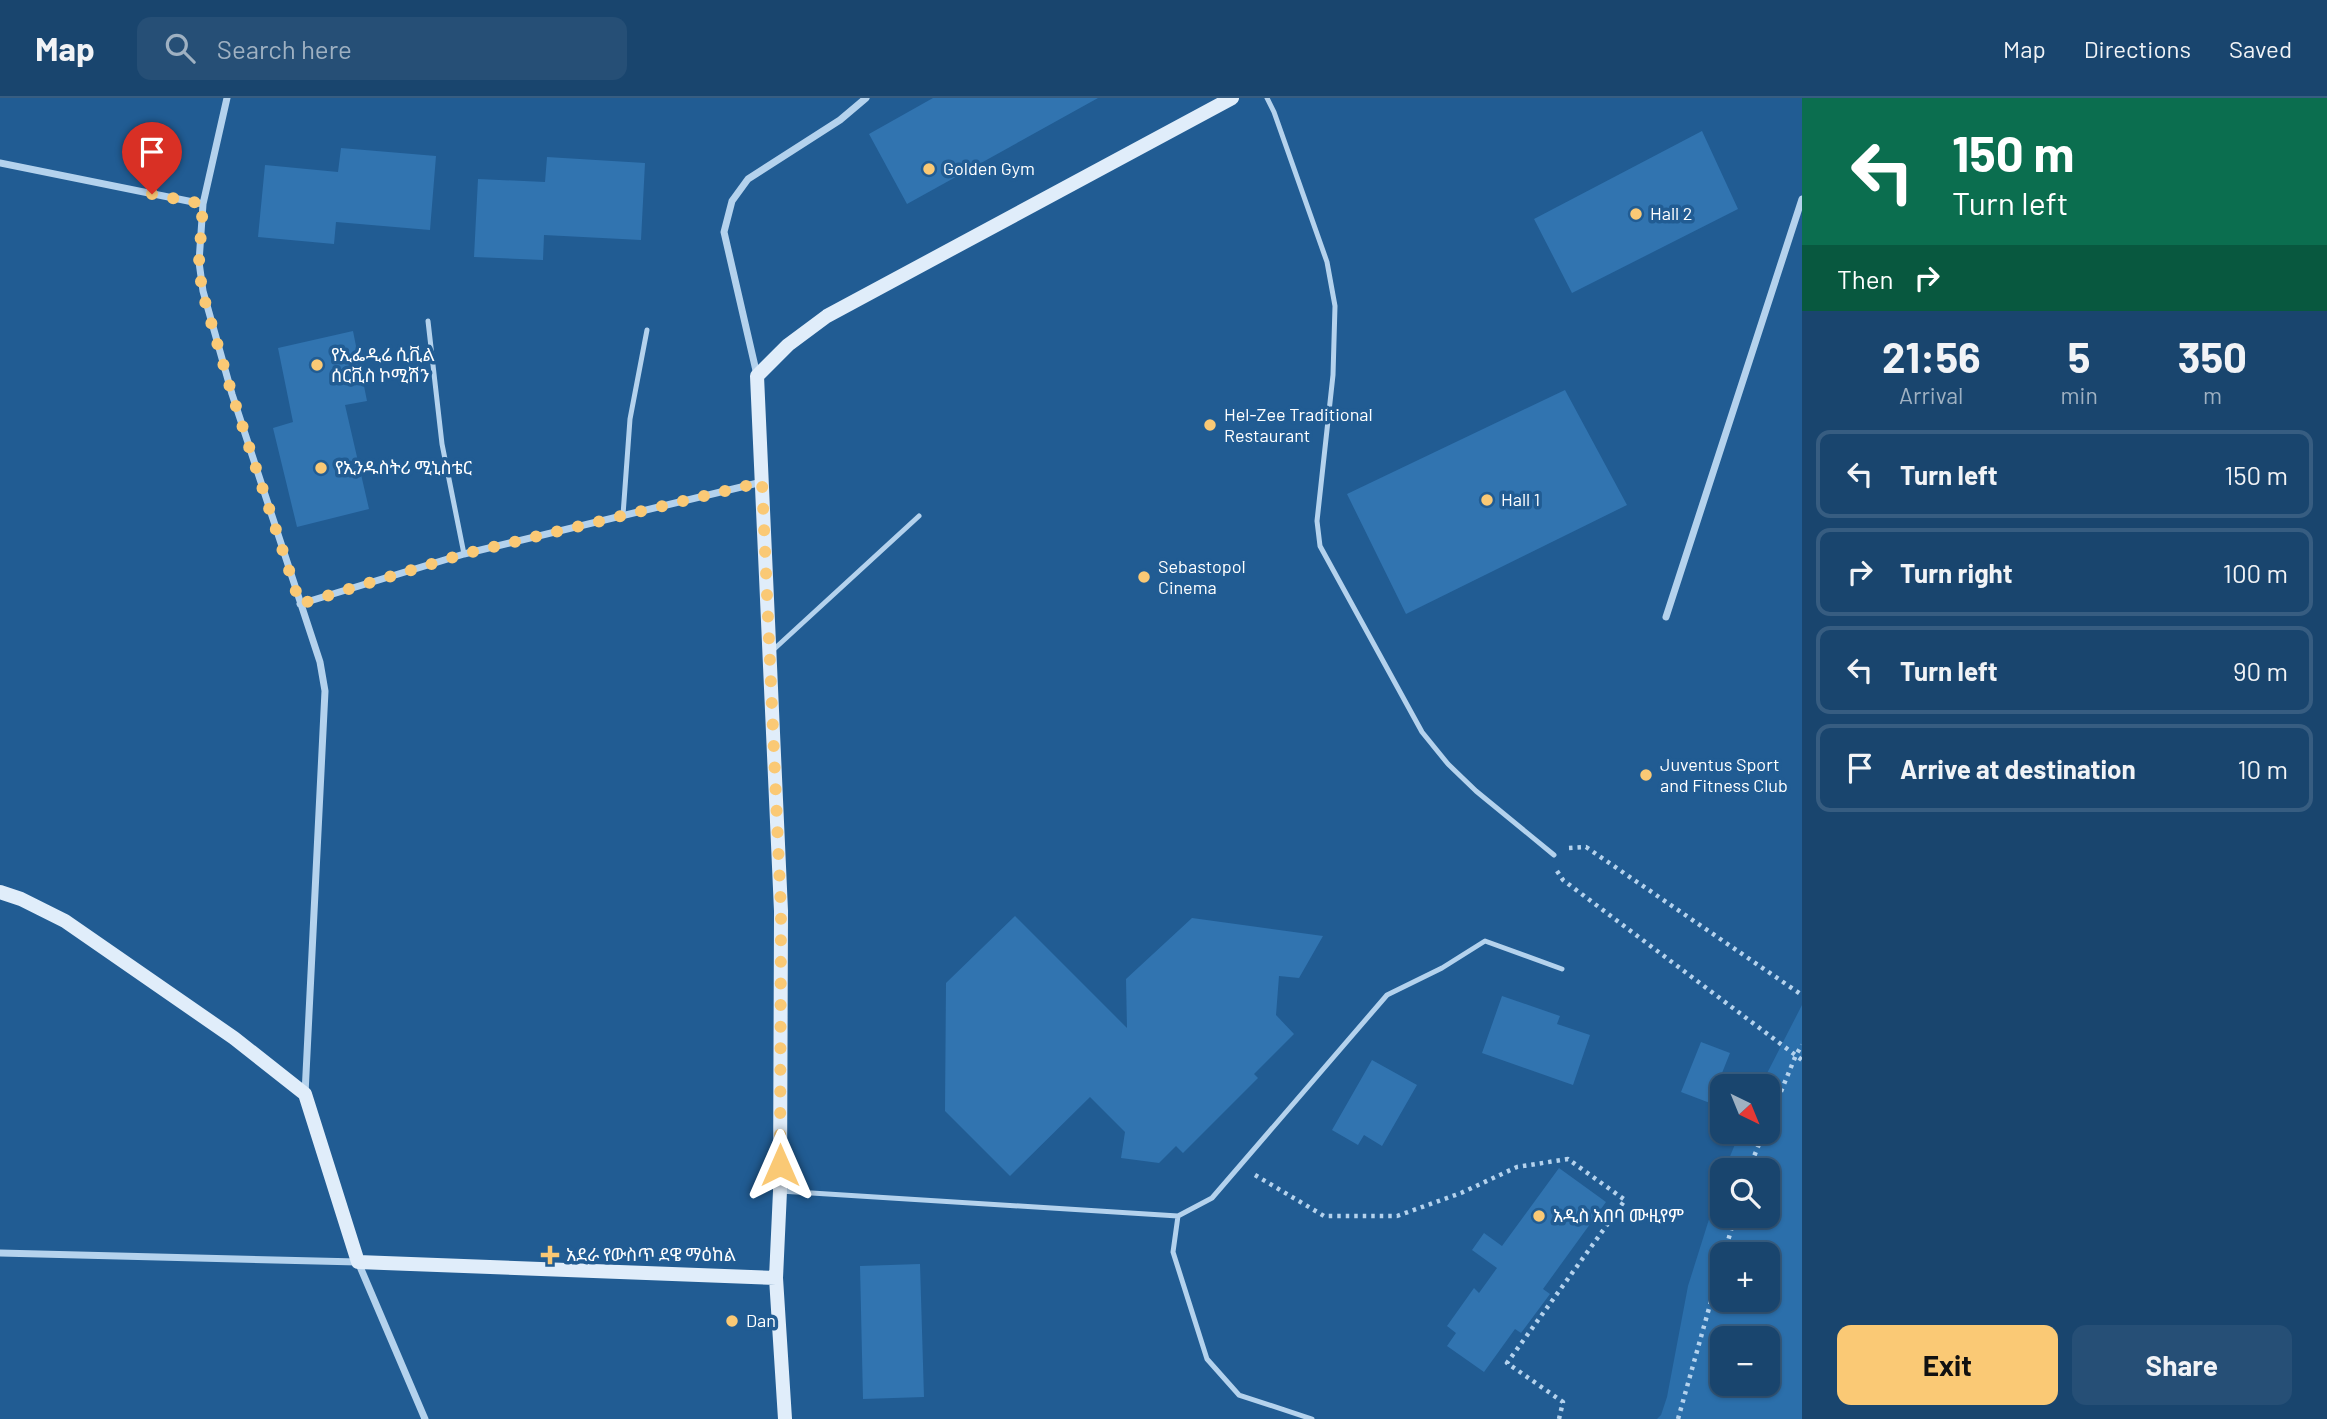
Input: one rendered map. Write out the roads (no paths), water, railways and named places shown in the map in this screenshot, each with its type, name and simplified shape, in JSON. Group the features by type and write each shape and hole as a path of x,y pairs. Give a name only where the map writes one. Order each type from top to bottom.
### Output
{"street":[{"path":"227,98 203,204 199,262 202,291 232,394 320,663 325,691 305,1094 358,1262 425,1419"},
{"path":"785,1419 776,1278 780,1191 781,911 757,376 724,232 732,201 748,179 840,120 866,98"},
{"path":"757,376 788,345 827,316 1233,98"},
{"path":"0,163 203,204"},
{"path":"1667,617 1802,199"},
{"path":"300,604 464,554 762,482"},
{"path":"0,892 22,899 65,921 234,1038 305,1094"},
{"path":"0,1253 358,1262 776,1278"}],"lane":[{"path":"1267,98 1327,262 1335,306 1334,375 1317,521 1320,546 1422,732 1448,764 1476,791 1554,855"},
{"path":"428,321 442,444 464,554"},
{"path":"623,515 630,419 646,330"},
{"path":"770,653 919,516"},
{"path":"780,1191 1178,1216 1212,1198 1387,995 1442,968 1485,941 1562,969"},
{"path":"1178,1216 1173,1252 1207,1359 1239,1395 1312,1419"}],"place":[{"name":"Golden Gym","path":"929,169"},
{"name":"Hall 2","path":"1636,214"},
{"name":"የኢፌዲሬ ሲቪል ሰርቪስ ኮሚሽን","path":"317,365"},
{"name":"Hel-Zee Traditional Restaurant","path":"1210,425"},
{"name":"የኢንዱስትሪ ሚኒስቴር","path":"321,468"},
{"name":"Hall 1","path":"1487,500"},
{"name":"Sebastopol Cinema","path":"1144,577"},
{"name":"Juventus Sport and Fitness Club","path":"1646,775"},
{"name":"አዲስ አበባ ሙዚየም","path":"1539,1216"},
{"name":"አደራ የውስጥ ደዌ ማዕከል","path":"550,1255"},
{"name":"Dan","path":"732,1321"}]}
